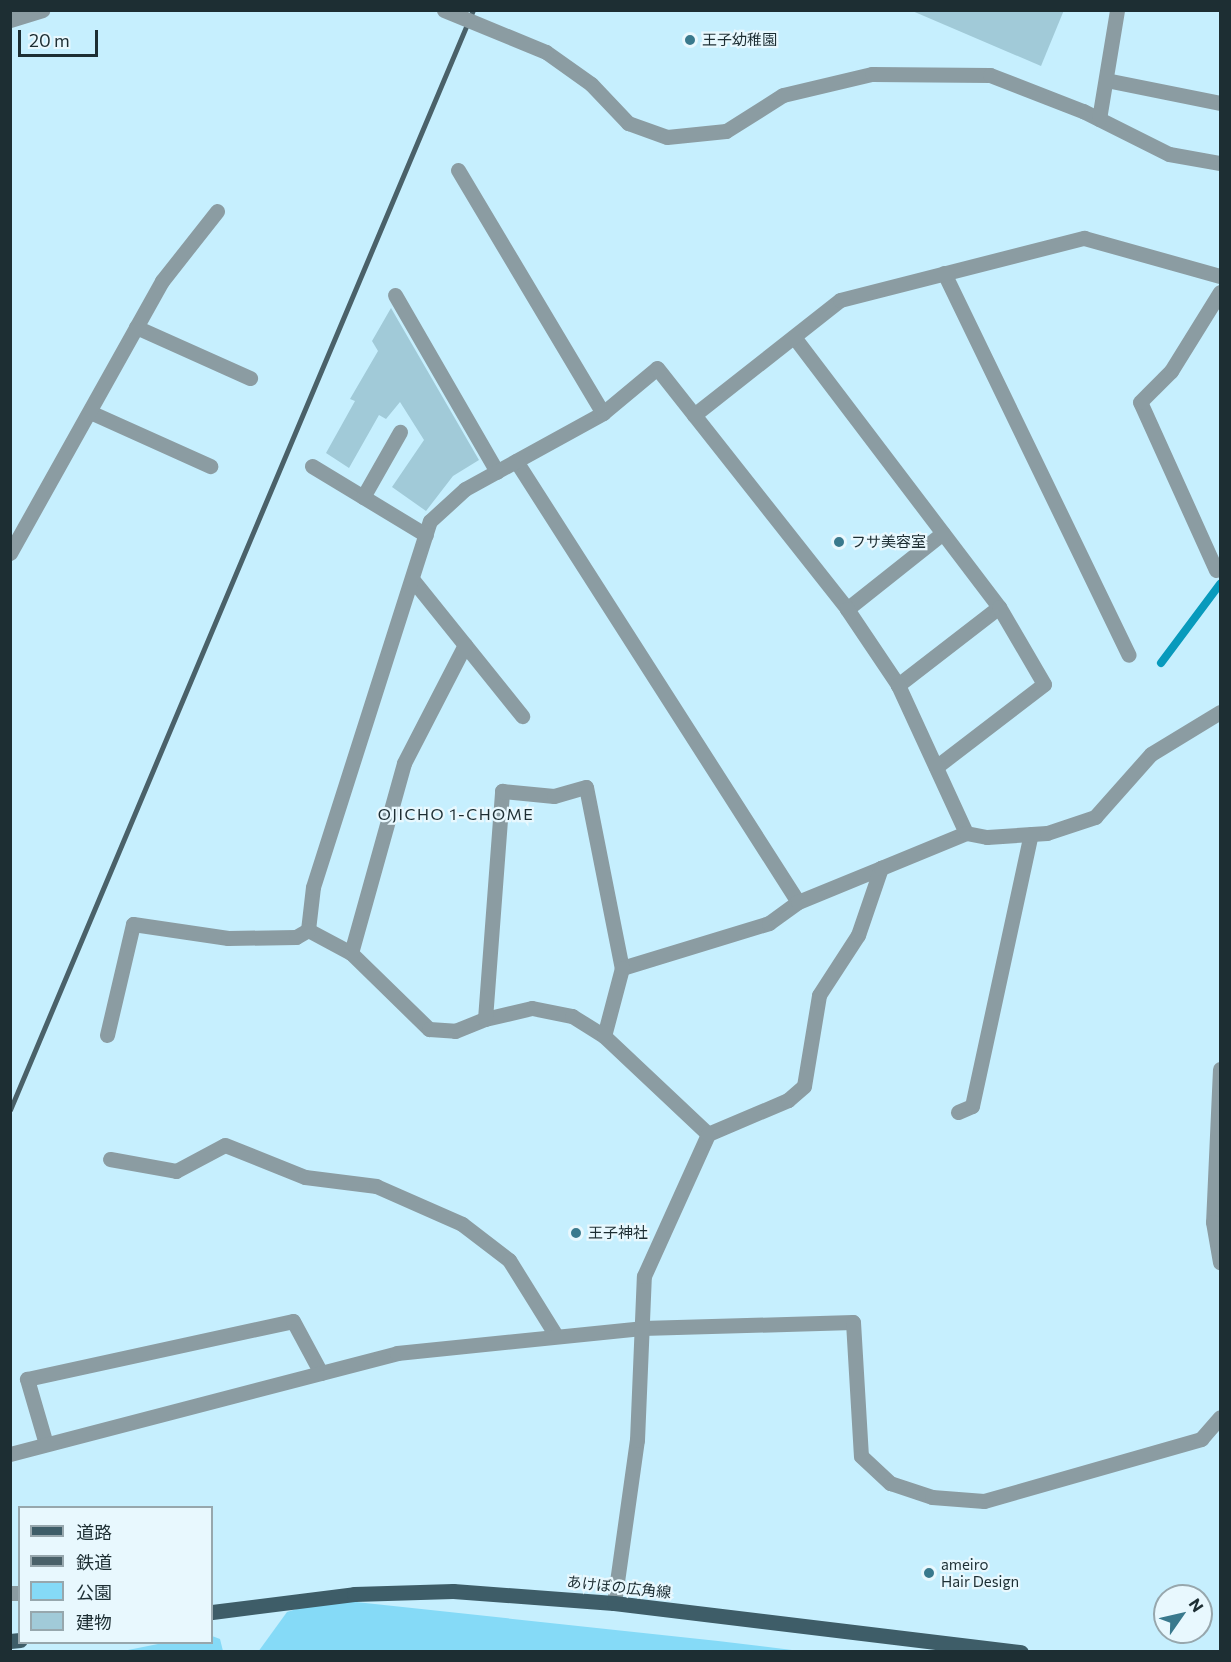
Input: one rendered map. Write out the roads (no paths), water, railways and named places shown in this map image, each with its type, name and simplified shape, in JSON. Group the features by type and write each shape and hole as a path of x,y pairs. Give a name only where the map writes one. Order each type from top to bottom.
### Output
{"main road":[{"name":"あけぼの広角線","path":"213,1612 354,1594 453,1591 614,1603 1021,1652"}],"street":[{"path":"11,19 42,10"},
{"path":"444,10 546,52 591,84 628,123 667,137 726,131 783,95 872,74 990,75 1099,120 1169,154 1221,163"},
{"path":"1099,120 1117,10"},
{"path":"1106,80 1221,103"},
{"path":"458,170 603,413"},
{"path":"10,553 162,280 217,211"},
{"path":"694,415 840,300 1084,238 1221,276"},
{"path":"944,273 1129,655"},
{"path":"1216,570 1140,402 1171,371 1221,292"},
{"path":"395,295 497,472"},
{"path":"136,327 250,378"},
{"path":"794,337 999,607 1044,684 936,767"},
{"path":"308,930 314,887 430,521 465,489 603,413 657,368 847,609 897,685 966,833"},
{"path":"90,412 210,466"},
{"path":"363,497 400,432"},
{"path":"516,461 798,902"},
{"path":"312,466 426,535"},
{"path":"847,609 943,533"},
{"path":"412,579 522,716"},
{"path":"897,685 999,607"},
{"path":"351,952 404,763 465,645"},
{"path":"622,968 769,924 798,902 966,833 987,837 1031,834 1095,817 1151,754 1221,712"},
{"path":"485,1019 502,790 554,796 586,787 622,968 604,1036"},
{"path":"958,1112 972,1106 1031,834"},
{"path":"614,1603 637,1440 644,1276 708,1134 788,1100 804,1086 819,995 858,935 881,868"},
{"path":"107,1035 133,924 228,938 296,937 308,930"},
{"path":"308,930 351,952 429,1029 455,1031 485,1019 532,1008 572,1016 604,1036 708,1134"},
{"path":"1221,1069 1213,1222 1221,1262"},
{"path":"110,1159 176,1171 225,1145 305,1177 375,1186 462,1224 509,1260 555,1334"},
{"path":"46,1444 27,1379 293,1321 321,1373"},
{"path":"10,1454 397,1353 555,1334 642,1328 853,1322 861,1455 890,1483 932,1497 984,1501 1201,1439 1221,1417"}],"waterway":[{"path":"1161,663 1220,584"}],"railway":[{"path":"10,1110 473,10"}],"place":[{"name":"王子幼稚園","path":"690,40"},
{"name":"フサ美容室","path":"839,542"},
{"name":"王子神社","path":"576,1233"},
{"name":"ameiro Hair Design","path":"929,1573"}],"district":[{"name":"OJICHO 1-CHOME","path":"456,814"}]}
